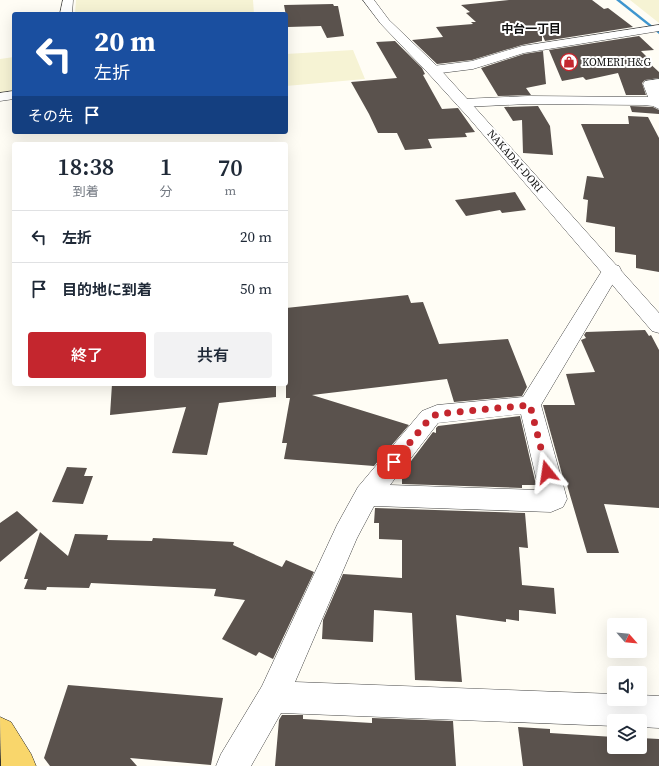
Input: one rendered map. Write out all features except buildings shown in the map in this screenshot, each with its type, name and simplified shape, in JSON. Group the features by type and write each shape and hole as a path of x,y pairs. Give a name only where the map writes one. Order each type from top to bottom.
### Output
{"main road":[{"path":"0,733 19,766"}],"street":[{"path":"66,12 68,0"},
{"name":"NAKADAI-DORI","path":"368,0 385,22 463,103 612,270 659,326"},
{"path":"432,70 473,65 517,52 654,28"},
{"path":"463,103 528,100 658,104 650,84 659,83"},
{"path":"0,97 12,95"},
{"path":"367,495 551,501 554,499 530,405 612,270"},
{"path":"233,766 274,697 346,532 367,495 430,418 437,414 530,405"},
{"path":"274,697 659,712"}],"shaded area":[{"path":"76,0 253,0 254,12 75,12"},
{"path":"630,0 659,0 659,23"},
{"path":"353,50 365,79 288,86 288,54"},
{"path":"12,57 12,91 0,93 0,59"}],"waterway":[{"path":"618,0 659,33"}],"place":[{"name":"KOMERI H&G","path":"569,62"}],"district":[{"name":"中台一丁目","path":"531,29"}],"route":[{"path":"394,462 430,418 437,414 530,405 547,472"}]}
